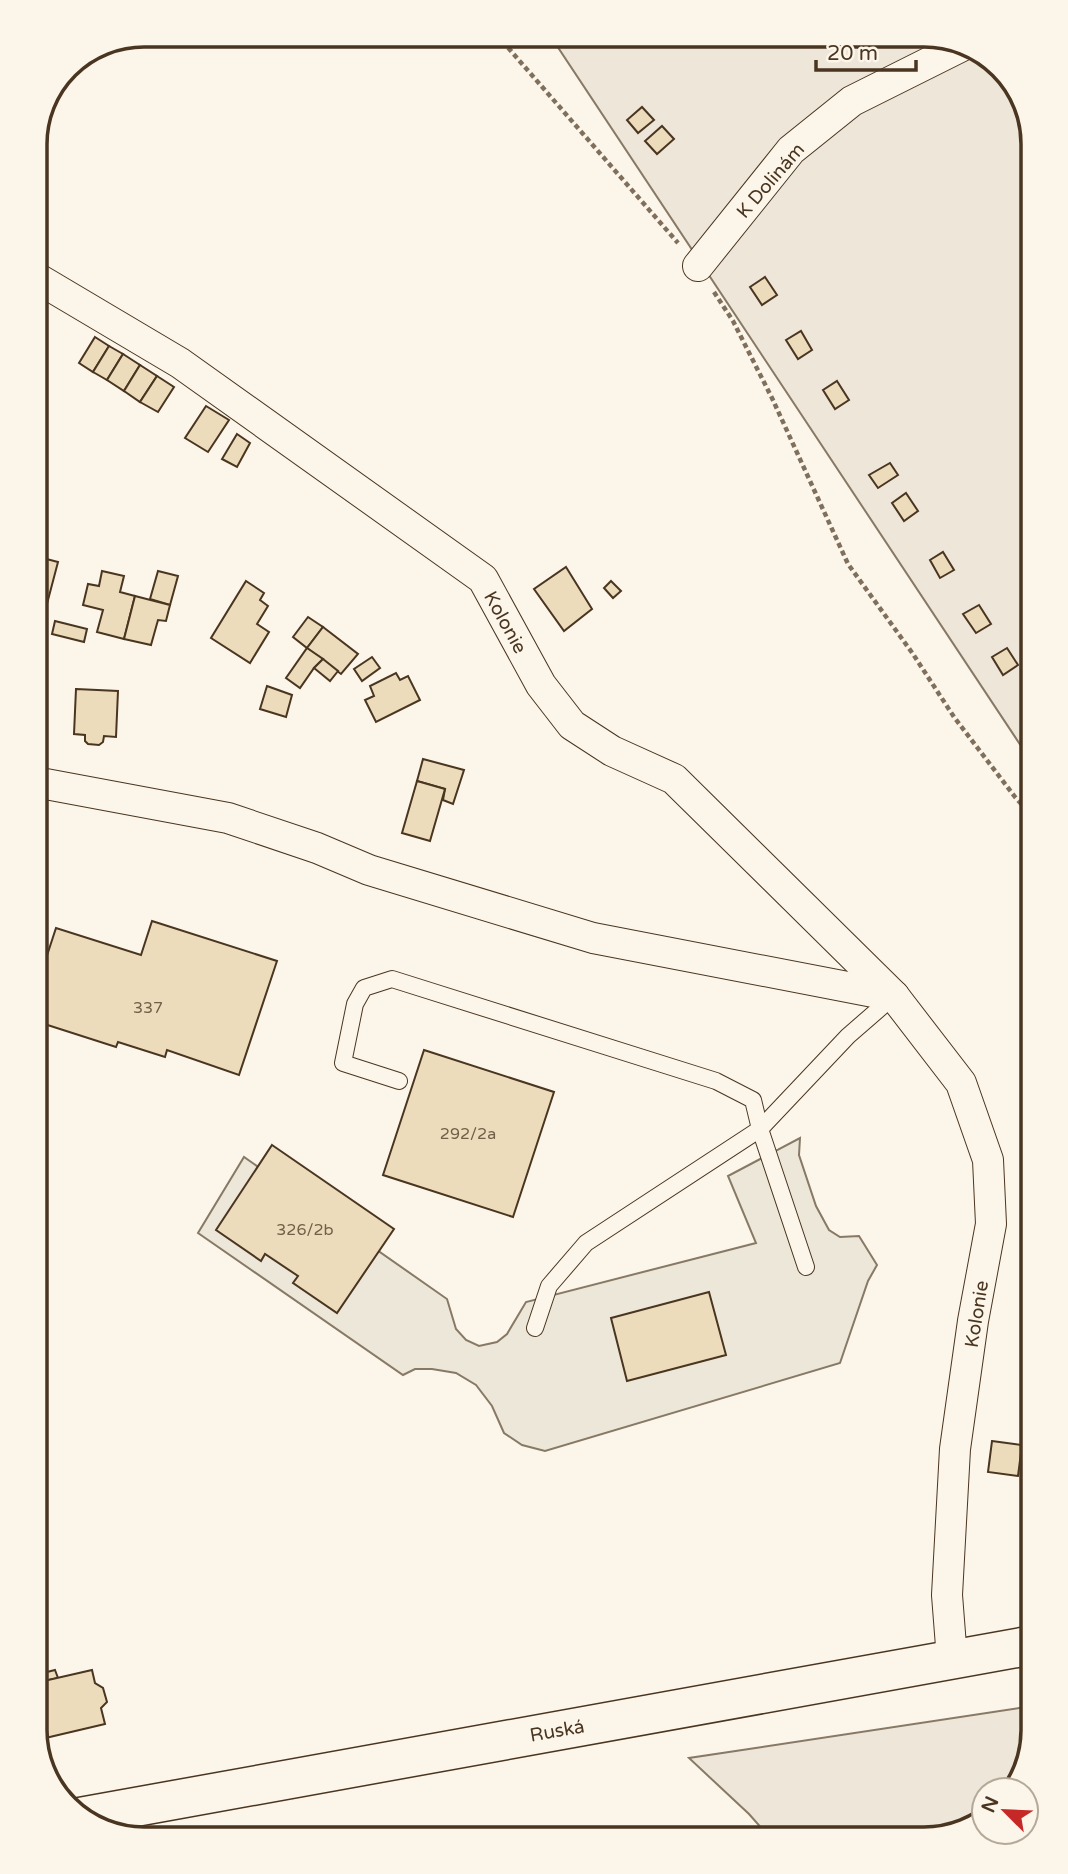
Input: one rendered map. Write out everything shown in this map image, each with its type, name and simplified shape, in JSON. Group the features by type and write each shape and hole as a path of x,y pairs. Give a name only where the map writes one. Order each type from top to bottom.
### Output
{"main road":[{"name":"Ruská","path":"97,1814 1021,1647"}],"street":[{"name":"K Dolinám","path":"698,267 792,150 852,101 953,51"},
{"name":"Kolonie","path":"47,284 180,363 483,579 541,685 572,725 612,751 674,779 894,996 961,1083 988,1160 992,1224 974,1321 956,1449 947,1595 951,1659"},
{"path":"47,784 228,818 317,848 369,870 593,938 894,996"}],"lane":[{"path":"399,1081 342,1063 355,1004 364,988 392,979 716,1081 753,1100 760,1129 806,1267"},
{"path":"535,1328 549,1286 586,1243 760,1129 848,1036 894,996"}],"path":[{"path":"507,47 698,267 733,321 848,564 914,654 954,717 1021,804"}],"shaded area":[{"path":"558,47 930,47 966,57 997,80 1016,113 1021,145 1021,746"},
{"path":"800,1138 799,1155 816,1206 829,1230 840,1237 859,1236 877,1265 868,1281 840,1363 545,1451 522,1445 504,1433 492,1406 476,1385 456,1373 432,1369 415,1369 403,1375 198,1233 244,1157 447,1299 456,1329 466,1340 479,1346 497,1342 507,1334 526,1302 756,1243 728,1176"},
{"path":"1021,1708 1019,1748 1011,1772 1008,1776 970,1776 970,1814 966,1817 923,1827 760,1827 689,1758"}],"building":[{"path":"642,107 654,120 638,133 627,120"},
{"path":"662,126 674,139 657,154 645,141"},
{"path":"765,277 777,295 762,305 750,287"},
{"path":"801,331 812,350 798,359 786,340"},
{"path":"95,337 109,346 93,372 79,363"},
{"path":"109,346 123,354 107,380 93,372"},
{"path":"123,354 140,365 124,391 107,380"},
{"path":"140,365 157,376 140,402 124,391"},
{"path":"157,376 174,387 158,412 140,402"},
{"path":"837,381 849,400 835,409 823,390"},
{"path":"206,406 229,420 208,452 185,438"},
{"path":"237,434 250,443 237,467 222,459"},
{"path":"890,463 898,475 878,488 869,475"},
{"path":"906,493 918,511 904,521 892,503"},
{"path":"943,552 954,570 940,578 930,560"},
{"path":"47,559 58,562 47,604"},
{"path":"566,567 592,609 564,631 534,589"},
{"path":"102,571 124,576 120,592 135,596 124,639 97,632 103,610 83,605 88,584 99,586"},
{"path":"158,571 178,576 170,605 150,599"},
{"path":"246,581 264,593 260,600 268,606 257,624 269,632 250,663 211,638"},
{"path":"611,581 621,591 613,598 604,588"},
{"path":"135,596 170,605 166,621 158,620 151,645 124,639"},
{"path":"979,605 991,624 976,633 963,614"},
{"path":"308,617 323,627 307,648 293,637"},
{"path":"55,621 87,629 84,642 52,634"},
{"path":"323,627 358,654 341,674 307,648"},
{"path":"307,648 323,659 300,688 286,678"},
{"path":"1007,648 1018,665 1003,675 992,657"},
{"path":"372,657 380,668 362,681 354,669"},
{"path":"323,659 338,671 330,681 314,668"},
{"path":"396,673 400,680 408,676 420,700 376,722 365,700 374,696 370,686"},
{"path":"267,686 292,695 286,717 260,709"},
{"path":"76,689 118,691 116,737 104,736 99,745 88,744 85,735 74,734"},
{"path":"423,759 464,770 453,804 443,800 445,789 417,781"},
{"path":"417,781 445,789 430,841 402,833"},
{"path":"152,921 277,961 239,1075 167,1050 165,1057 118,1042 116,1047 47,1025 47,955 56,928 141,955"},
{"path":"424,1050 554,1092 513,1217 383,1175"},
{"path":"272,1145 394,1229 337,1313 293,1283 298,1276 265,1254 261,1261 216,1230"},
{"path":"709,1292 726,1355 627,1381 611,1318"},
{"path":"992,1441 1021,1445 1018,1476 988,1472"},
{"path":"55,1670 58,1678 47,1680 47,1672"},
{"path":"92,1670 95,1683 103,1688 107,1702 101,1708 105,1724 48,1737 47,1680"}]}
